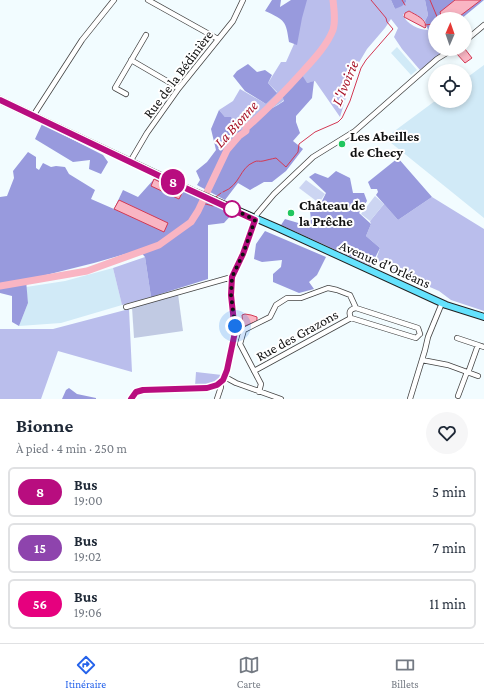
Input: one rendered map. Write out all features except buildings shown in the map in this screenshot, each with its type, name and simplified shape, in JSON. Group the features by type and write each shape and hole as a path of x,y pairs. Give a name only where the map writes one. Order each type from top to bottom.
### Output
{"main road":[{"name":"Avenue d'Orléans","path":"0,100 255,220 278,228 442,303 484,317"}],"street":[{"path":"33,116 82,40 114,0"},
{"path":"148,0 218,39"},
{"name":"Rue de la Bédinière","path":"130,162 147,133 179,88 236,15 243,0"},
{"path":"472,35 484,25"},
{"path":"126,94 114,88 146,35"},
{"path":"131,399 136,392 143,390 207,388 220,383 224,377 235,332 231,295 232,277 243,254 257,214 274,194 313,157 355,131 442,56"},
{"path":"131,60 179,88"},
{"path":"126,307 232,277"},
{"path":"259,392 261,384 240,344 243,332 270,317 276,305 287,298 301,298 330,288 350,295 356,308"},
{"path":"411,398 428,337 442,303"},
{"name":"Rue des Grazons","path":"351,318 350,310 352,308 356,308 418,328 420,334"},
{"name":"Rue des Grazons","path":"254,371 351,318 416,338 420,334"},
{"name":"Rue des Grazons","path":"420,334 428,337"},
{"path":"457,338 484,347"},
{"path":"458,396 478,346"},
{"path":"422,360 448,365 478,376"},
{"path":"224,377 259,392 281,399"},
{"path":"217,399 221,387 220,383"}],"shaded area":[{"path":"272,0 281,0 280,7 291,0 307,0 297,45 289,42 287,30 281,19 265,11"},
{"path":"302,0 391,0 395,9 406,2 406,0 425,0 428,15 425,21 409,11 403,15 411,24 428,30 428,56 438,56 420,70 394,37 398,28 391,19 367,49 354,71 340,117 315,81 291,87 282,94 284,100 278,105 259,116 249,127 242,130 238,127 232,132 226,127 225,117 219,110 233,101 240,89 266,104 277,92 268,83 281,62 286,62 298,35"},
{"path":"391,0 406,0 406,2 402,6 395,9"},
{"path":"425,0 484,0 469,12 428,12 428,15"},
{"path":"455,0 481,0 465,12 440,12"},
{"path":"409,11 422,19 426,24 425,28 404,17 405,13"},
{"path":"428,15 428,30 425,21"},
{"path":"397,47 417,70 411,75 391,53"},
{"path":"459,56 470,56 472,58 465,63"},
{"path":"248,64 257,72 265,70 272,75 268,83 277,93 266,104 245,91 233,76 237,71"},
{"path":"484,65 484,218 385,138 428,106 428,108 472,108 472,74"},
{"path":"302,75 307,83 314,81 312,98 296,116 296,122 300,133 293,141 303,149 286,171 272,182 264,182 250,190 238,183 225,200 197,185 200,180 196,171 207,162 216,150 211,129 219,110 225,117 231,117 233,122 226,127 232,132 238,126 242,130 245,129 249,127 259,116 284,101 282,95"},
{"path":"42,124 103,155 108,162 101,174 89,169 90,160 73,162 35,139"},
{"path":"28,152 36,157 36,168 39,170 43,163 51,167 65,167 69,174 95,190 91,199 114,209 123,190 138,197 155,178 233,213 224,223 208,225 208,279 151,297 145,257 139,250 26,280 28,303 19,326 12,322 12,296 0,293 0,197 7,196 14,178 13,171"},
{"path":"398,158 432,197 398,220 376,195 378,192 377,189 371,189 368,182"},
{"path":"336,171 350,178 353,193 364,193 367,201 359,213 371,224 366,236 380,248 371,266 281,225 285,219 305,225 311,220 310,211 315,205 321,203 326,193 309,177 315,173 328,178"},
{"path":"154,179 182,193 179,199 151,186"},
{"path":"306,180 325,194 319,203 299,188"},
{"path":"375,196 384,204 370,221 361,214"},
{"path":"432,197 484,229 484,311 451,300 439,291 393,271 391,265 382,262 375,263 380,248 366,236 371,224 370,221 384,204 398,220"},
{"path":"119,200 168,223 164,232 114,209"},
{"path":"265,231 326,257 317,275 309,282 314,289 299,293 273,282 273,274 281,267 282,260 262,262 254,259 256,244"},
{"path":"145,257 151,297 122,305 113,268"},
{"path":"113,268 122,305 61,323 19,326 28,303 26,287 65,281"},
{"path":"178,294 183,331 134,338 132,307"},
{"path":"129,309 132,372 58,351 41,399 0,399 0,329 53,329"},
{"path":"245,314 257,317 257,321 245,326 243,325 242,315"},
{"path":"196,372 222,375 214,383 195,386"},
{"path":"69,388 77,394 96,399 62,399 66,390"}],"waterway":[{"name":"La Bionne","path":"0,286 87,271 159,245 191,222 198,211 227,150 239,136 246,131 246,128 269,107 297,77 324,46 333,30 333,0"},
{"name":"L'Ivoirie","path":"223,192 229,189 237,181 245,168 255,161 276,158 286,167 298,152 299,144 315,132 338,122 342,118 350,101 361,68 366,60 393,29 371,0"},
{"path":"402,0 405,5"},
{"name":"L'Ivoirie","path":"430,0 435,12"},
{"name":"L'Ivoirie","path":"216,197 221,193"},
{"name":"L'Ivoirie","path":"202,203 213,206"}],"bus line":[{"name":"8","path":"0,100 255,220 243,254 232,277 231,295 235,332 227,370 223,380 217,385 207,388 143,390 136,392 131,399"}],"place":[{"name":"Les Abeilles de Checy","path":"342,144"},
{"name":"Château de la Prêche","path":"291,213"}],"route":[{"path":"232,209 231,208 250,216 255,220 243,254 232,277 231,295 235,326"}]}
